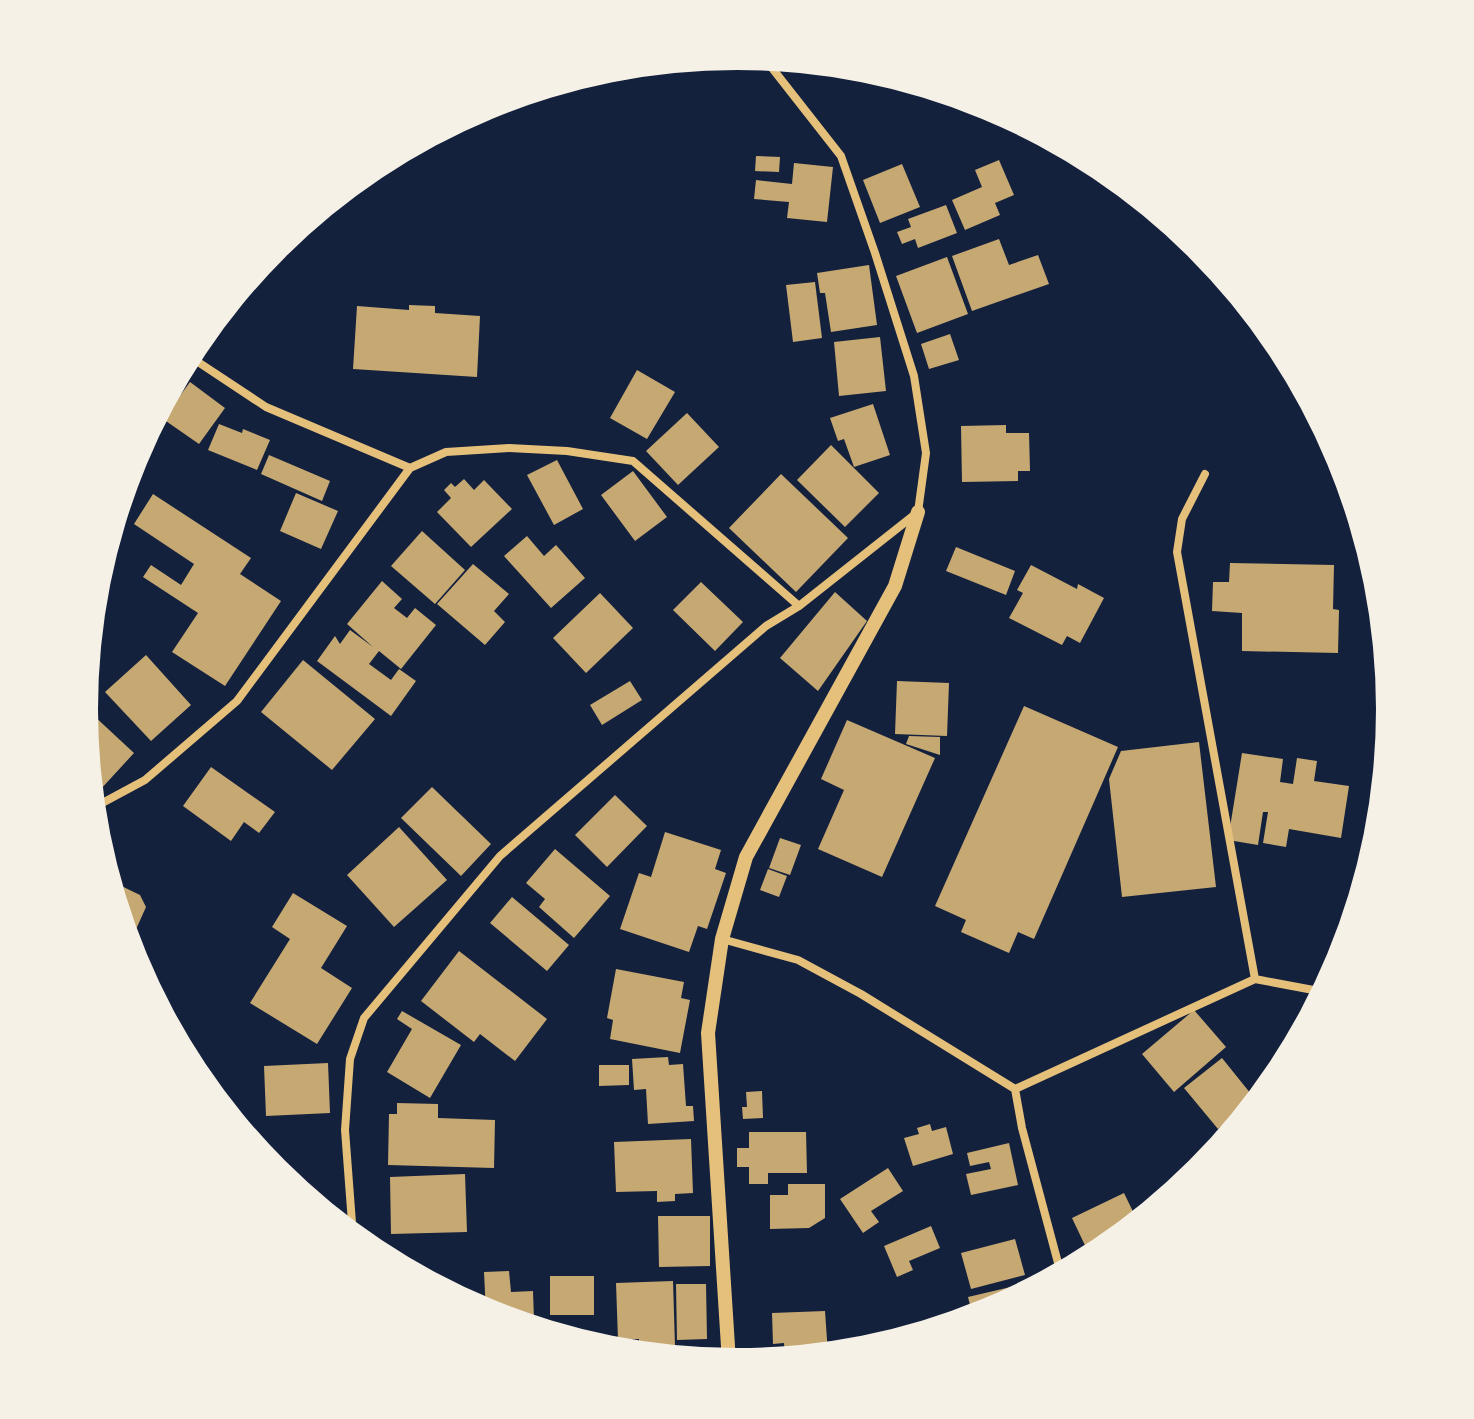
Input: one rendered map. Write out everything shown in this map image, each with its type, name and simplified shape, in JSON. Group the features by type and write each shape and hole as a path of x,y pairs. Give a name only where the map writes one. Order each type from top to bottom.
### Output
{"street":[{"path":"728,1349 708,1033 722,939 746,857 895,586 918,512 926,453 914,376 841,156 774,71"},
{"path":"200,363 266,407 410,468"},
{"path":"105,802 145,780 237,701 410,468 446,452 509,448 567,451 633,461 799,606"},
{"path":"1205,474 1182,519 1177,552 1255,979"},
{"path":"352,1220 345,1130 350,1059 364,1018 500,856 766,626 799,606 918,512"},
{"path":"722,939 798,960 861,994 1015,1089 1022,1128 1058,1262"},
{"path":"1015,1089 1255,979 1312,990"}],"building":[{"path":"756,156 780,157 779,172 755,171"},
{"path":"999,160 1014,195 995,203 1000,215 965,230 952,200 982,187 975,170"},
{"path":"794,163 833,167 827,222 787,218 789,202 754,199 756,180 792,184"},
{"path":"902,164 920,207 880,223 863,180"},
{"path":"946,205 957,233 918,248 915,239 902,244 897,232 911,227 908,219"},
{"path":"999,239 1009,265 1038,255 1049,284 972,311 952,256"},
{"path":"947,257 968,314 917,333 896,276"},
{"path":"869,265 877,325 831,332 825,293 820,293 817,273"},
{"path":"815,282 822,338 793,342 786,285"},
{"path":"409,305 435,306 435,313 480,316 477,377 353,369 357,306 409,310"},
{"path":"950,334 959,360 929,369 921,344"},
{"path":"880,337 886,391 839,396 834,342"},
{"path":"637,370 675,392 647,439 610,418"},
{"path":"190,382 225,408 199,444 166,421"},
{"path":"873,404 890,455 854,467 844,439 838,441 830,418"},
{"path":"687,413 719,447 678,485 646,451"},
{"path":"219,424 242,433 243,429 270,440 257,470 208,450"},
{"path":"1006,425 1006,433 1029,433 1030,471 1018,471 1018,481 962,482 961,426"},
{"path":"831,445 879,493 845,527 797,480"},
{"path":"269,455 330,481 322,501 261,474"},
{"path":"557,460 583,509 554,525 527,475"},
{"path":"633,471 667,517 635,541 601,495"},
{"path":"781,474 848,538 796,592 729,528"},
{"path":"464,479 474,490 484,480 512,509 471,547 437,512 451,498 444,490 451,483 455,487"},
{"path":"296,493 338,511 321,549 280,531"},
{"path":"153,494 251,558 240,574 281,601 225,686 172,652 198,613 143,577 151,565 181,585 194,564 134,524"},
{"path":"422,531 465,570 435,604 391,566"},
{"path":"527,536 544,556 556,545 585,578 551,608 504,556"},
{"path":"956,547 1015,571 1006,595 946,571"},
{"path":"1230,563 1334,565 1333,609 1339,610 1338,653 1242,651 1242,613 1212,611 1213,582 1229,582"},
{"path":"473,564 509,594 494,611 505,622 485,645 437,604"},
{"path":"1031,565 1077,589 1078,584 1104,598 1080,643 1067,636 1062,645 1009,618 1023,593 1017,590"},
{"path":"382,581 402,599 394,608 407,618 415,608 436,625 401,669 379,651 369,664 391,680 399,669 416,681 391,716 317,661 335,636 340,644 350,630 373,647 347,624"},
{"path":"701,582 743,622 715,651 673,610"},
{"path":"835,592 867,621 818,691 780,658"},
{"path":"600,593 633,628 586,673 553,638"},
{"path":"146,655 191,705 151,741 105,692"},
{"path":"303,660 375,719 332,770 261,712"},
{"path":"630,681 642,700 602,725 590,705"},
{"path":"897,681 949,683 947,736 895,734"},
{"path":"1024,706 1118,747 1034,939 1018,932 1009,953 961,932 966,920 935,906"},
{"path":"98,720 134,753 102,787"},
{"path":"847,720 935,758 882,877 818,849 844,790 821,779"},
{"path":"909,736 940,737 940,755 906,744"},
{"path":"1199,742 1216,887 1122,897 1109,779 1121,751"},
{"path":"1242,753 1283,759 1280,782 1293,784 1297,758 1317,761 1314,781 1349,786 1341,838 1289,829 1286,847 1263,843 1268,812 1263,812 1258,845 1228,840"},
{"path":"211,767 275,812 259,833 244,822 231,841 183,806"},
{"path":"432,787 491,844 461,876 401,818"},
{"path":"615,795 647,826 607,867 575,835"},
{"path":"399,827 447,880 394,927 347,875"},
{"path":"665,832 721,850 715,869 726,873 707,929 698,926 689,952 620,929 639,873 651,877"},
{"path":"780,838 801,845 790,875 769,868"},
{"path":"555,849 610,896 574,938 539,907 545,899 526,883"},
{"path":"768,869 787,876 779,897 760,890"},
{"path":"122,887 140,895 146,907 136,929"},
{"path":"293,893 347,926 321,968 352,988 317,1044 250,1003 290,939 272,927"},
{"path":"512,897 569,945 547,971 490,923"},
{"path":"459,951 547,1019 515,1061 480,1034 474,1042 421,1001"},
{"path":"616,969 684,982 681,998 690,1000 680,1053 610,1039 613,1020 607,1018"},
{"path":"1194,1010 1226,1047 1174,1092 1142,1054"},
{"path":"402,1011 461,1045 430,1098 387,1072 412,1029 397,1019"},
{"path":"668,1057 669,1065 683,1064 686,1106 693,1106 694,1121 648,1124 646,1089 634,1090 632,1059"},
{"path":"1222,1058 1249,1092 1218,1129 1184,1088"},
{"path":"328,1063 330,1113 266,1116 264,1066"},
{"path":"599,1065 629,1065 629,1085 599,1086"},
{"path":"762,1091 763,1118 743,1119 742,1107 747,1107 746,1092"},
{"path":"397,1103 438,1104 438,1118 495,1120 494,1168 388,1165 389,1114 397,1114"},
{"path":"930,1124 932,1131 946,1127 953,1154 913,1166 904,1138 919,1134 917,1128"},
{"path":"749,1132 806,1132 807,1173 768,1173 768,1184 749,1184 749,1167 737,1167 737,1148 749,1148"},
{"path":"691,1139 693,1193 675,1194 675,1201 657,1202 657,1191 616,1192 614,1142"},
{"path":"1009,1143 1018,1185 971,1195 966,1174 991,1169 989,1162 970,1166 967,1153"},
{"path":"888,1168 903,1191 871,1211 879,1222 863,1233 840,1199"},
{"path":"465,1174 467,1232 391,1234 390,1177"},
{"path":"788,1184 825,1184 825,1218 809,1228 770,1229 770,1195 788,1195"},
{"path":"1124,1193 1133,1211 1085,1245 1072,1218"},
{"path":"658,1216 710,1216 710,1266 659,1267"},
{"path":"931,1226 940,1248 909,1261 913,1270 897,1277 884,1246"},
{"path":"1015,1239 1025,1275 971,1289 961,1253"},
{"path":"509,1271 511,1292 533,1291 534,1316 485,1297 484,1272"},
{"path":"550,1276 594,1276 594,1315 550,1315"},
{"path":"673,1281 675,1346 618,1338 616,1283"},
{"path":"676,1284 706,1284 707,1339 677,1340"},
{"path":"1011,1287 970,1305 968,1297"},
{"path":"825,1311 827,1343 784,1347 784,1343 773,1344 772,1313"}]}
